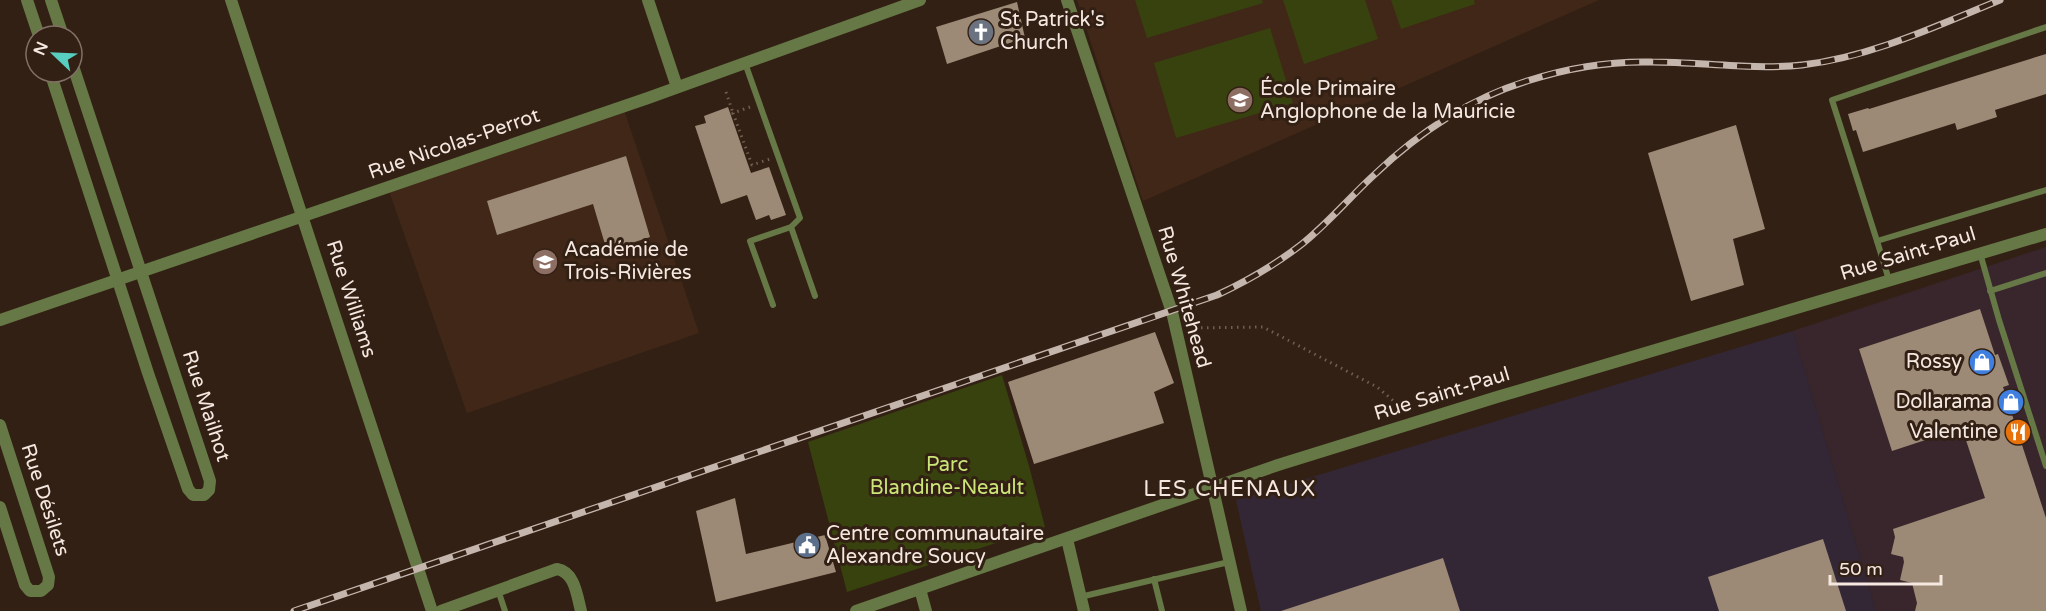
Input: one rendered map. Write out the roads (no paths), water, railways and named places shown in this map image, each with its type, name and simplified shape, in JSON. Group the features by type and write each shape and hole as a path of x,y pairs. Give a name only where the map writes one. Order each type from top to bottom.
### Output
{"street":[{"path":"27,0 35,24"},
{"path":"51,0 59,24"},
{"name":"Rue Williams","path":"231,0 432,611"},
{"path":"648,0 677,87"},
{"name":"Rue Nicolas-Perrot","path":"0,320 677,87 920,0"},
{"name":"Rue Whitehead","path":"1067,0 1176,328 1241,611"},
{"name":"Rue Mailhot","path":"54,84 151,383 188,489 193,495 204,495 209,490 210,481 79,84"},
{"name":"Rue Saint-Paul","path":"855,611 1213,487 1418,422 2046,234"},
{"name":"Rue Désilets","path":"0,425 49,577 48,585 41,591 30,591 25,585 0,507"},
{"path":"1067,539 1082,607"},
{"path":"441,611 554,569 563,570 570,577 581,611"},
{"path":"920,589 926,611"}],"lane":[{"path":"1889,280 1832,100 2046,27"},
{"path":"745,63 800,218 791,227 750,241 773,305"},
{"path":"1877,241 2046,190"},
{"path":"791,227 815,296"},
{"path":"1980,253 2046,466"},
{"path":"1990,291 2046,273"},
{"path":"1082,607 1154,579 1230,562"},
{"path":"1154,579 1162,611"},
{"path":"498,590 505,611"}],"railway":[{"path":"294,611 1217,295 1261,272 1302,244 1365,183 1426,132 1445,119 1506,88 1558,72 1620,63 1671,62 1764,67 1828,61 1878,48 2000,0"}],"place":[{"name":"St Patrick's Church","path":"981,32"},
{"name":"École Primaire Anglophone de la Mauricie","path":"1240,100"},
{"name":"Académie de Trois-Rivières","path":"545,262"},
{"name":"Rossy","path":"1982,362"},
{"name":"Dollarama","path":"2011,402"},
{"name":"Valentine","path":"2018,432"},
{"name":"Centre communautaire Alexandre Soucy","path":"807,545"}],"district":[{"name":"LES CHENAUX","path":"1230,489"}],"park label":[{"name":"Parc Blandine-Neault","path":"947,476"}]}
